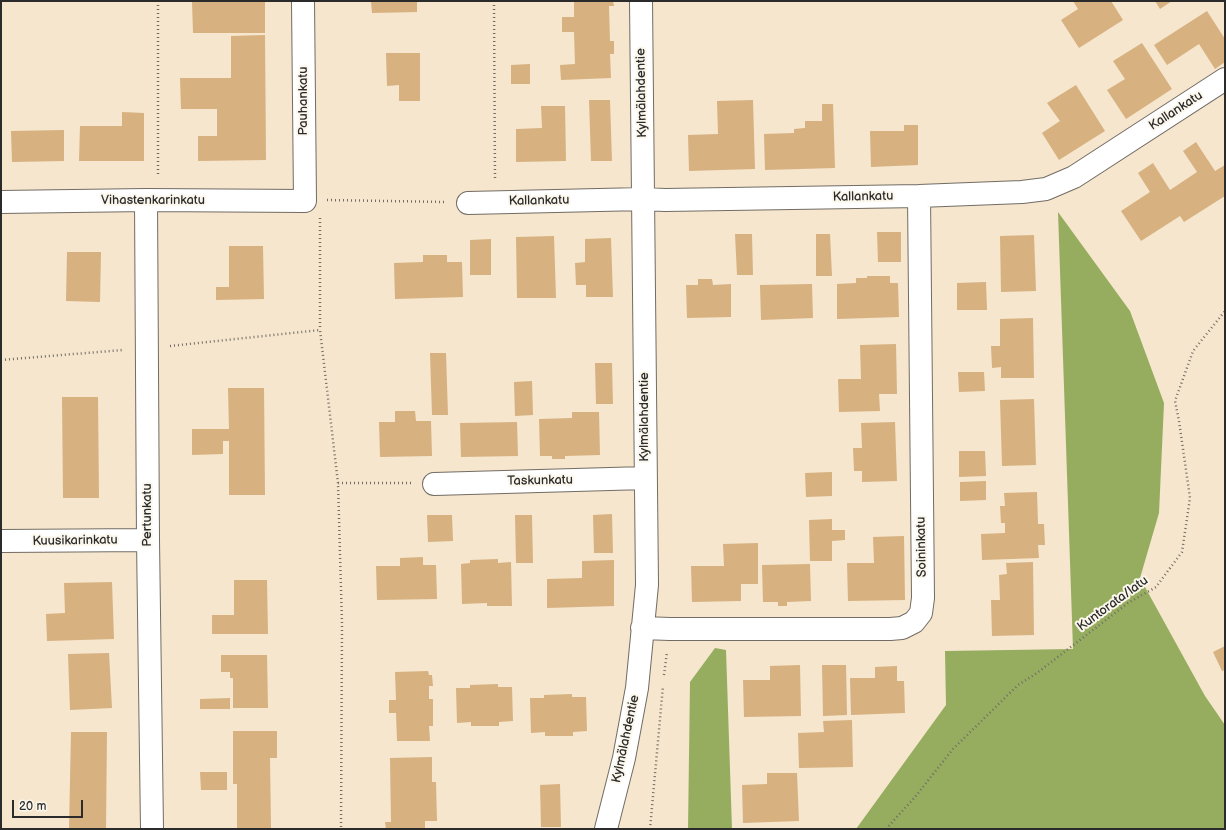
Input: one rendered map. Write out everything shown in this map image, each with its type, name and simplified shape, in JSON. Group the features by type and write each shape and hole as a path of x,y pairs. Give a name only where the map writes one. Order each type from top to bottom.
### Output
{"street":[{"name":"Pauhankatu","path":"303,1 312,200"},
{"name":"Kylmälahdentie","path":"606,829 624,758 637,688 647,585 641,1"},
{"name":"Kallankatu","path":"468,203 643,199 665,200 919,196 1022,192 1046,189 1074,177 1225,79"},
{"name":"Soininkatu","path":"642,628 890,629 902,628 914,622 921,613 923,598 919,196"},
{"name":"Pertunkatu","path":"146,200 148,540 152,829"},
{"name":"Vihastenkarinkatu","path":"1,202 312,200"},
{"name":"Taskunkatu","path":"434,484 645,478"},
{"name":"Kuusikarinkatu","path":"1,541 148,540"}],"path":[{"path":"146,200 158,185 158,1"},
{"path":"494,1 495,202"},
{"path":"341,829 342,624 338,482 320,330 312,200 468,203"},
{"name":"Kuntorata/latu","path":"886,829 915,798 953,749 1018,684 1037,673 1128,603 1156,587 1182,552 1190,498 1175,401 1194,351 1225,311"},
{"path":"1,360 147,348 320,330"},
{"path":"338,482 434,484"}],"green space":[{"path":"1058,212 1130,311 1164,403 1159,513 1140,578 1205,696 1225,725 1225,829 856,829 946,705 945,651 1073,649"},
{"path":"715,648 726,650 732,829 688,829 690,682"}],"building":[{"path":"265,1 265,33 193,33 192,2"},
{"path":"371,1 417,1 417,12 372,13"},
{"path":"574,1 613,1 614,6 609,6 610,41 614,41 614,54 610,54 611,78 561,80 560,65 575,64 574,32 562,32 562,17 574,17"},
{"path":"1073,1 1111,1 1123,20 1079,48 1061,20 1078,9"},
{"path":"1155,1 1172,1 1160,9"},
{"path":"1207,11 1225,39 1225,62 1215,69 1199,44 1167,65 1154,45"},
{"path":"265,35 266,160 198,161 198,136 217,136 217,109 181,109 180,78 231,78 231,36"},
{"path":"1142,43 1172,89 1126,119 1107,90 1125,79 1113,61"},
{"path":"386,53 420,53 420,101 399,101 399,85 387,86"},
{"path":"530,64 530,84 511,84 511,65"},
{"path":"1076,85 1105,131 1059,160 1042,133 1060,121 1047,103"},
{"path":"589,100 610,100 612,161 591,161"},
{"path":"753,100 755,169 689,171 688,135 718,134 717,101"},
{"path":"822,104 833,104 835,168 765,170 764,134 794,133 794,129 805,128 805,121 822,121"},
{"path":"541,106 565,106 566,161 516,162 516,129 542,128"},
{"path":"122,112 144,113 144,161 79,161 80,126 122,126"},
{"path":"904,125 918,125 918,165 871,167 870,131 904,131"},
{"path":"64,130 64,161 12,162 11,131"},
{"path":"1196,142 1215,171 1225,165 1225,196 1184,222 1180,216 1141,241 1121,211 1150,192 1138,173 1153,163 1170,190 1197,172 1183,151"},
{"path":"877,232 901,232 901,262 878,262"},
{"path":"735,234 752,234 753,275 737,275"},
{"path":"816,234 830,234 832,276 816,276"},
{"path":"1034,235 1036,291 1001,292 1000,236"},
{"path":"554,236 556,298 517,298 516,237"},
{"path":"611,238 613,297 586,297 586,285 576,285 575,263 585,262 585,239"},
{"path":"491,239 491,275 470,275 470,240"},
{"path":"229,246 263,246 264,299 216,300 216,287 229,287"},
{"path":"67,252 101,252 100,302 66,301"},
{"path":"423,255 447,255 447,262 462,262 463,297 395,299 394,263 423,262"},
{"path":"867,276 890,276 890,283 898,283 899,317 837,319 837,284 856,283 856,278 867,278"},
{"path":"698,279 712,279 713,285 731,284 731,317 687,318 686,285 698,285"},
{"path":"986,282 987,310 957,310 957,283"},
{"path":"812,284 813,318 761,320 760,285"},
{"path":"1033,318 1034,378 1001,378 1001,367 992,368 991,346 1000,346 1000,319"},
{"path":"896,344 897,394 879,394 880,411 839,412 838,379 861,379 860,345"},
{"path":"430,353 446,353 448,415 432,415"},
{"path":"595,363 612,363 613,404 596,404"},
{"path":"958,372 984,372 985,391 959,392"},
{"path":"532,381 533,415 515,416 514,382"},
{"path":"228,388 264,388 265,495 229,495 229,441 223,441 223,454 192,455 192,429 229,429"},
{"path":"62,397 98,397 99,498 63,498"},
{"path":"1034,399 1036,465 1002,466 1000,400"},
{"path":"395,411 415,411 416,421 431,421 432,456 380,457 379,422 395,422"},
{"path":"572,412 599,412 600,455 565,456 565,459 552,459 552,456 540,456 539,419 572,418"},
{"path":"517,422 518,456 461,457 460,423"},
{"path":"895,422 897,481 862,482 862,471 854,471 853,448 862,448 861,423"},
{"path":"959,451 985,451 986,476 959,477"},
{"path":"832,472 832,496 806,497 805,473"},
{"path":"986,481 986,500 960,501 960,482"},
{"path":"1037,492 1038,524 1044,524 1045,545 1038,545 1039,558 982,560 981,534 1005,533 1005,523 1001,523 1000,506 1005,506 1004,493"},
{"path":"612,514 613,553 594,553 593,515"},
{"path":"427,515 452,515 453,541 428,542"},
{"path":"515,515 532,515 533,563 516,563"},
{"path":"832,519 832,530 845,530 845,540 832,541 832,561 810,561 809,520"},
{"path":"904,536 905,600 848,601 847,563 874,563 873,537"},
{"path":"758,543 758,584 741,584 741,601 692,602 691,566 724,566 723,544"},
{"path":"423,557 423,565 436,565 437,599 377,600 376,566 400,566 400,558"},
{"path":"498,559 498,563 511,562 512,606 487,606 487,603 462,604 461,564 470,563 470,560"},
{"path":"614,560 614,606 547,608 547,579 582,578 582,561"},
{"path":"1033,562 1034,635 992,636 991,600 1000,600 999,575 1007,574 1006,563"},
{"path":"810,564 811,601 787,602 787,606 778,606 778,602 763,602 762,565"},
{"path":"234,580 267,580 268,634 212,634 212,615 234,615"},
{"path":"112,582 114,639 47,641 46,614 65,613 64,583"},
{"path":"1225,646 1225,670 1222,671 1213,652"},
{"path":"109,653 112,708 70,710 68,654"},
{"path":"221,655 267,655 268,708 233,708 233,678 230,678 230,672 221,672"},
{"path":"800,665 801,716 744,717 743,680 770,680 770,666"},
{"path":"822,665 846,665 847,715 823,716"},
{"path":"897,666 897,681 904,681 905,713 851,715 850,678 875,678 875,667"},
{"path":"428,671 429,675 432,675 433,686 429,686 429,699 433,699 433,726 429,726 430,741 397,741 396,713 389,713 389,700 396,700 395,672"},
{"path":"498,684 498,687 512,687 513,721 499,722 499,726 471,726 471,722 457,723 456,688 470,688 470,685"},
{"path":"572,694 572,697 586,697 587,731 573,732 573,736 545,736 545,732 531,733 530,698 544,698 544,695"},
{"path":"230,698 230,709 200,709 200,699"},
{"path":"852,720 853,767 799,768 798,733 824,732 823,721"},
{"path":"233,731 277,731 277,758 270,758 271,829 237,829 237,784 233,784"},
{"path":"71,732 107,732 106,829 69,829"},
{"path":"432,757 432,782 436,782 437,821 425,821 425,829 386,829 385,822 391,822 390,758"},
{"path":"200,772 227,772 227,790 201,790"},
{"path":"767,773 797,773 799,821 743,823 742,785 767,784"},
{"path":"560,784 561,827 541,827 540,785"}]}
